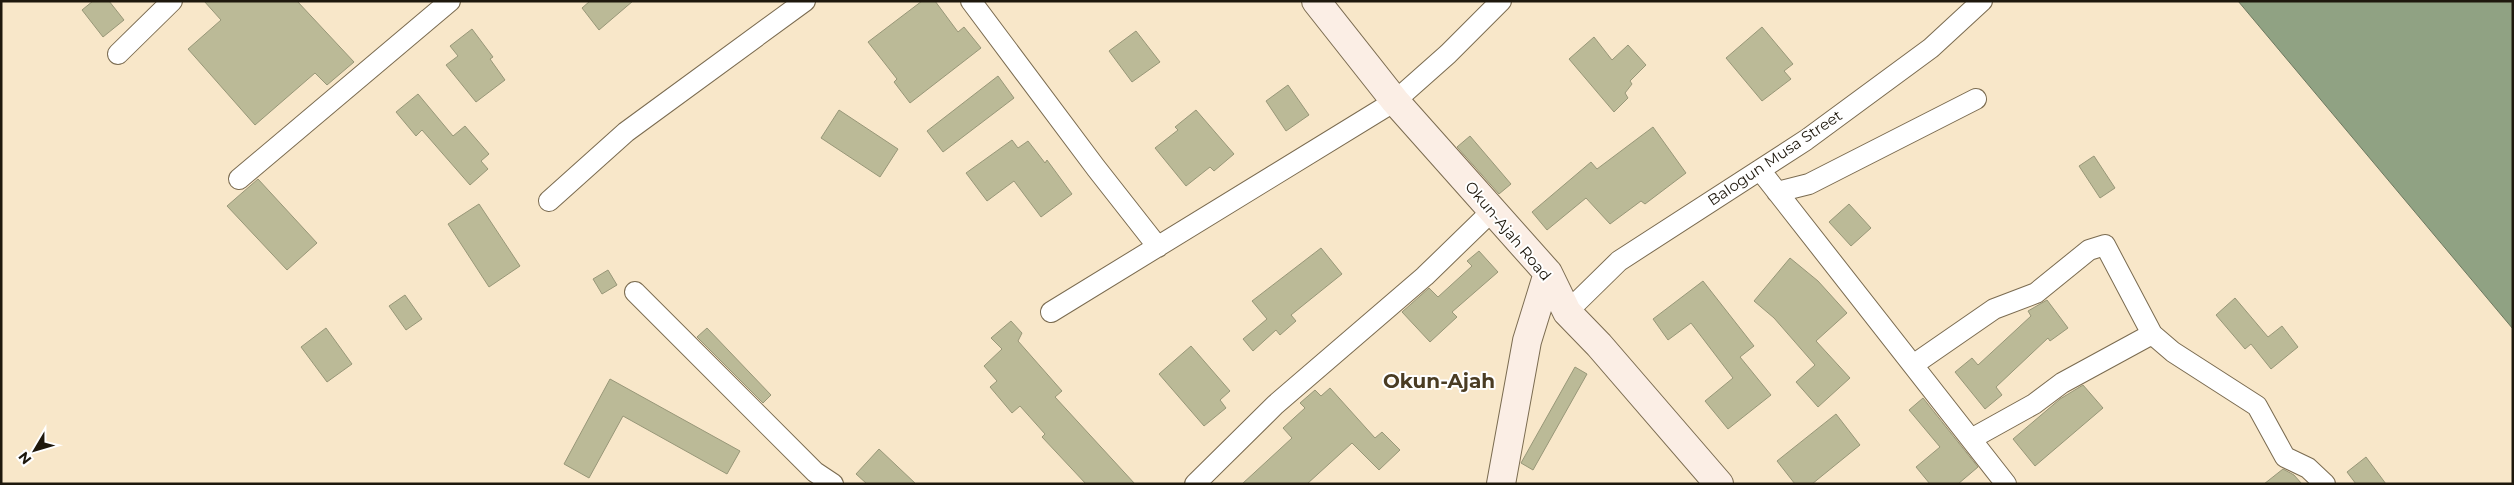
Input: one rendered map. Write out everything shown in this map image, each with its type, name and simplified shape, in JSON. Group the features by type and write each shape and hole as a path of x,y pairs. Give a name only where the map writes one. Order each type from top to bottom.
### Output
{"street":[{"path":"118,54 172,1"},
{"path":"239,179 450,1"},
{"path":"550,201 626,132 805,1"},
{"path":"971,1 1096,168 1158,247"},
{"path":"1051,312 1395,101 1448,54 1501,1"},
{"name":"Balogun Musa Street","path":"1567,312 1619,262 1806,140 1931,48 1982,1"},
{"name":"Okun-Ajah Road","path":"1318,2 1395,101 1548,272 1567,312 1719,484"},
{"path":"1777,192 1809,184 1976,99"},
{"path":"1760,170 2006,484"},
{"path":"1195,484 1275,405 1425,276 1493,210"},
{"path":"1913,365 1994,308 2036,293 2089,250 2105,246 2152,334 2173,352 2257,406 2285,457 2308,468 2325,484"},
{"path":"1501,484 1526,341 1548,272"},
{"path":"635,292 810,478 833,484"},
{"path":"1526,341 1567,312"},
{"path":"1971,439 2034,404 2062,383 2152,334"}],"shaded area":[{"path":"2238,1 2513,1 2513,329"}],"building":[{"path":"93,1 109,1 124,20 103,37 82,10"},
{"path":"204,1 297,1 354,62 327,85 315,73 255,125 188,49 221,20"},
{"path":"590,1 633,1 599,30 582,8"},
{"path":"922,1 935,1 958,32 964,27 981,48 910,103 894,82 897,79 868,42"},
{"path":"1762,27 1793,64 1784,71 1791,79 1762,101 1726,58"},
{"path":"472,29 493,57 490,59 505,80 476,102 446,65 458,56 450,46"},
{"path":"1136,31 1160,62 1132,82 1109,51"},
{"path":"1594,37 1612,60 1628,45 1646,65 1630,81 1632,84 1625,93 1628,98 1614,112 1569,59"},
{"path":"998,76 1014,98 943,152 927,131"},
{"path":"1288,85 1309,115 1286,131 1266,101"},
{"path":"418,94 453,136 465,126 489,154 481,161 488,169 470,185 422,130 416,136 396,112"},
{"path":"839,110 898,149 880,177 821,138"},
{"path":"1196,110 1234,154 1214,171 1210,167 1186,186 1155,148 1178,130 1175,127"},
{"path":"1653,127 1686,173 1645,204 1641,201 1610,224 1586,198 1547,230 1532,212 1591,162 1597,169"},
{"path":"1470,136 1511,184 1499,194 1457,147"},
{"path":"1012,140 1018,148 1028,141 1045,163 1047,160 1072,194 1041,217 1014,181 987,201 966,173"},
{"path":"2094,156 2115,188 2100,198 2079,166"},
{"path":"258,179 317,243 287,270 227,206"},
{"path":"479,204 520,266 489,287 448,224"},
{"path":"1849,204 1871,228 1851,246 1829,222"},
{"path":"1321,248 1342,274 1291,315 1296,321 1280,335 1276,330 1253,351 1243,339 1267,319 1252,301"},
{"path":"1479,251 1498,272 1452,312 1457,317 1430,342 1402,312 1429,288 1438,297 1472,266 1467,261"},
{"path":"1790,258 1818,281 1847,313 1816,341 1850,378 1818,407 1796,382 1815,365 1774,318 1754,301"},
{"path":"608,270 617,285 602,294 593,279"},
{"path":"1703,281 1754,346 1740,357 1771,395 1728,429 1705,401 1733,378 1691,323 1668,340 1653,319"},
{"path":"405,295 422,319 406,330 389,306"},
{"path":"2235,298 2268,337 2282,326 2298,347 2271,369 2251,344 2245,349 2216,315"},
{"path":"2047,300 2068,328 2050,341 2048,338 1996,387 2002,395 1985,409 1955,372 1972,358 1978,365 2031,316 2028,311"},
{"path":"1011,321 1022,333 1018,341 1062,391 1055,397 1135,484 1086,484 1042,437 1045,434 1020,406 1012,413 990,387 997,381 984,366 1002,349 991,338"},
{"path":"326,328 352,364 327,382 301,347"},
{"path":"707,328 771,395 763,403 697,337"},
{"path":"1191,346 1230,391 1220,400 1226,408 1204,426 1159,374"},
{"path":"1575,367 1587,374 1533,470 1521,463"},
{"path":"610,379 740,451 727,474 623,416 589,478 564,464"},
{"path":"2083,385 2103,408 2035,466 2013,439 2060,399"},
{"path":"1330,388 1375,438 1382,432 1400,450 1379,470 1352,443 1307,484 1242,484 1292,438 1283,428 1305,408 1300,403 1315,390 1321,396"},
{"path":"1923,398 1978,467 1958,484 1930,484 1916,467 1940,447 1909,410"},
{"path":"1836,414 1860,445 1812,484 1795,484 1777,461"},
{"path":"879,449 916,484 867,484 856,474"},
{"path":"2366,457 2386,484 2356,484 2347,472"},
{"path":"2283,469 2294,475 2302,484 2264,484"}],"district":[{"name":"Okun-Ajah","path":"1439,381"}]}
